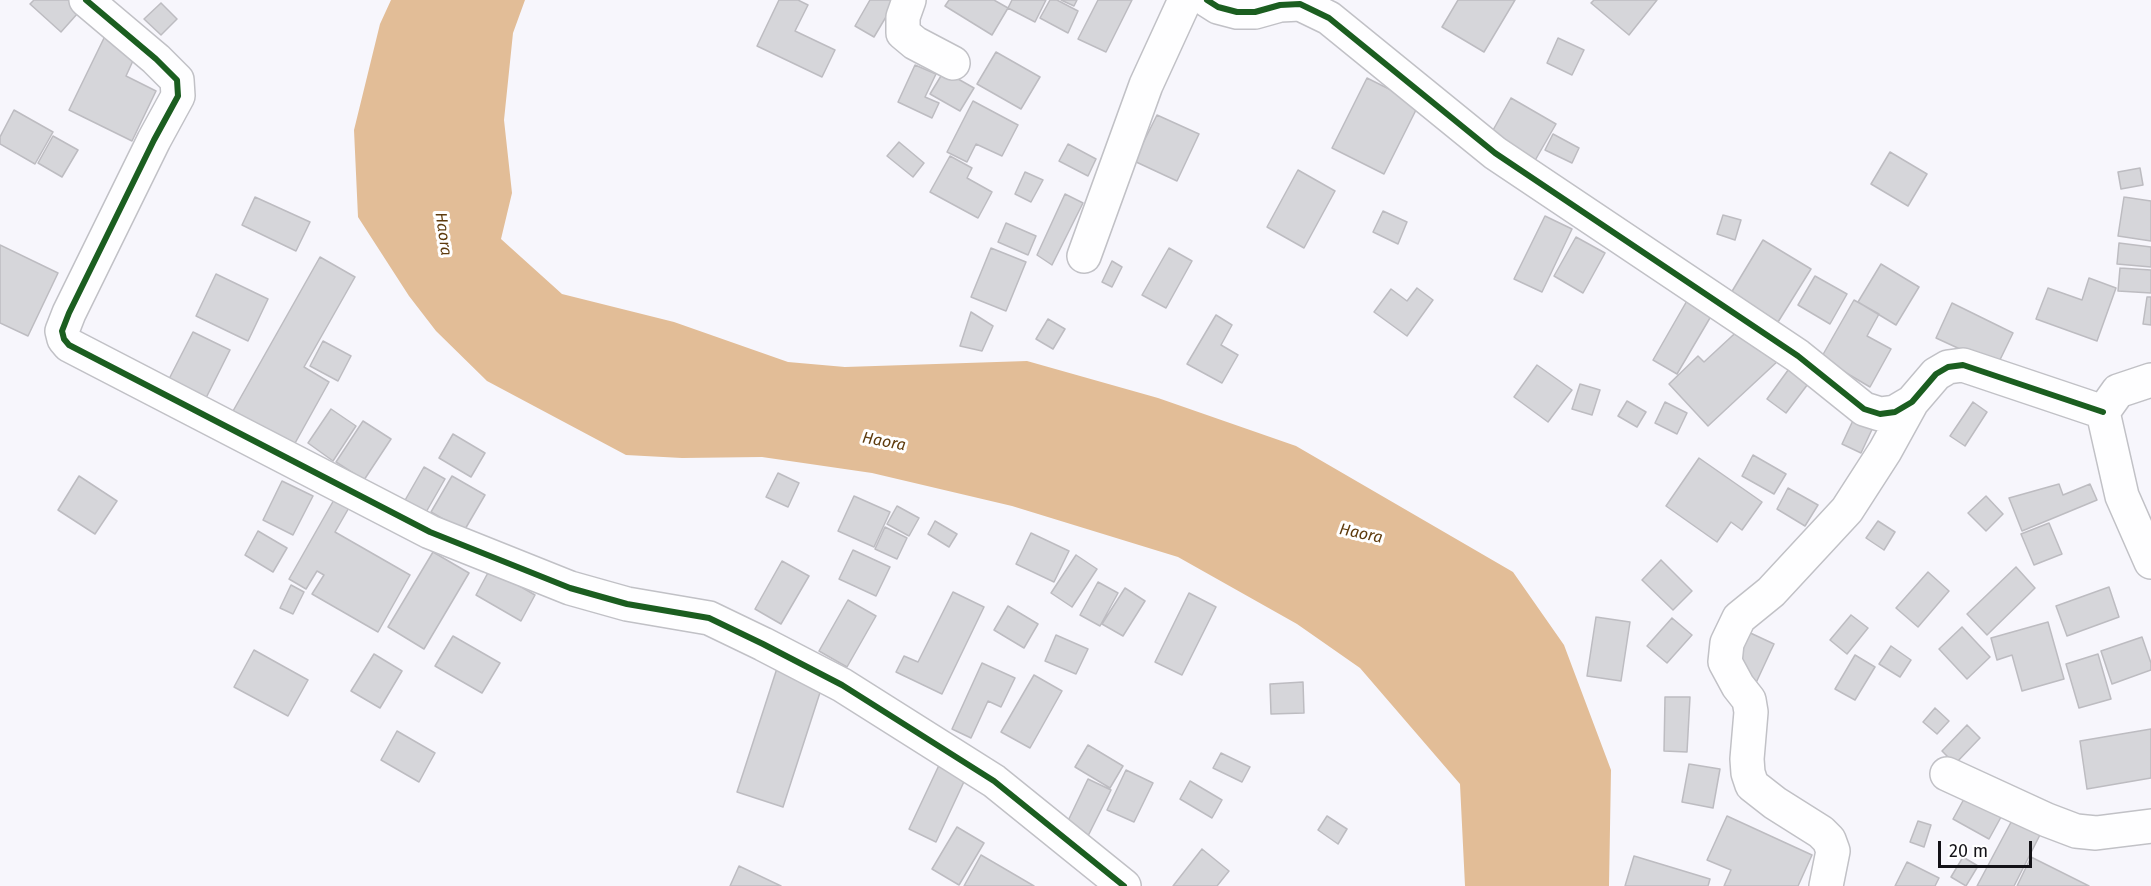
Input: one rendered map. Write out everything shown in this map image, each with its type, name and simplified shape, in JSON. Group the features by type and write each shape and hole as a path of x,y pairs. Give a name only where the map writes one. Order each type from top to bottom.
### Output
{"street":[{"path":"86,0 156,59 177,80 178,96 69,313 62,331 69,345 430,532 570,588 627,604 709,618 763,644 842,685 994,781 1124,886"},
{"path":"909,0 903,16 903,33 915,43 953,63"},
{"path":"1084,256 1146,85 1185,0"},
{"path":"1207,0 1218,7 1237,12 1255,12 1300,4 1329,18 1495,153 1798,356 1864,409 1880,414 1895,412 1912,402"},
{"path":"1826,886 1833,851 1828,840 1821,832 1752,785 1748,773 1751,712 1749,700 1738,686 1725,662 1727,643 1739,618 1771,592 1847,510 1886,451 1912,402 1936,374 1947,367 1963,365 2103,412"},
{"path":"2151,380 2118,391 2103,412 2122,496 2151,562"},
{"path":"1947,774 2076,831 2096,833 2151,826"}],"water":[{"name":"Haora","path":"391,0 525,0 513,33 504,120 512,193 501,239 562,294 674,322 788,362 845,367 1027,361 1158,398 1296,446 1513,572 1564,645 1611,770 1609,886 1465,886 1460,784 1360,668 1297,624 1178,557 1012,506 872,473 762,457 682,458 626,455 487,381 436,331 409,296 358,217 354,130 380,24"}],"building":[{"path":"34,0 82,0 86,4 61,32 30,4"},
{"path":"779,0 798,0 808,5 795,31 835,50 822,77 757,46"},
{"path":"870,0 896,0 874,37 855,26"},
{"path":"949,0 994,0 1008,8 992,35 945,6"},
{"path":"1012,0 1046,0 1035,22 1008,8"},
{"path":"1050,0 1057,0 1078,11 1068,33 1040,18"},
{"path":"1061,0 1077,0 1074,6"},
{"path":"1098,0 1132,0 1106,52 1078,39"},
{"path":"1458,0 1515,0 1484,52 1442,27"},
{"path":"1594,0 1657,0 1629,35 1591,3"},
{"path":"161,3 177,19 161,35 144,19"},
{"path":"105,36 137,52 126,76 156,91 132,141 69,110"},
{"path":"1558,38 1584,50 1572,75 1547,63"},
{"path":"996,52 1040,77 1021,109 977,84"},
{"path":"915,65 936,74 925,97 939,103 932,118 898,102"},
{"path":"944,71 974,88 960,111 930,94"},
{"path":"1367,78 1419,104 1384,174 1332,148"},
{"path":"1511,98 1556,124 1533,164 1488,139"},
{"path":"973,101 1018,125 1002,156 976,144 967,162 947,152"},
{"path":"14,110 53,132 35,164 0,144 0,137"},
{"path":"1157,115 1199,134 1177,181 1134,161"},
{"path":"1553,134 1579,148 1572,163 1545,150"},
{"path":"53,136 78,150 62,177 38,163"},
{"path":"899,142 924,163 913,177 887,156"},
{"path":"1068,144 1096,159 1088,176 1059,161"},
{"path":"1890,152 1927,174 1908,206 1871,184"},
{"path":"950,156 972,168 967,178 992,192 978,218 930,192"},
{"path":"2140,168 2143,185 2121,189 2118,172"},
{"path":"1298,170 1335,191 1304,248 1267,227"},
{"path":"1025,172 1043,180 1031,202 1015,194"},
{"path":"1065,194 1083,203 1052,265 1037,255"},
{"path":"255,197 310,222 296,251 242,225"},
{"path":"2124,197 2151,201 2151,241 2118,236"},
{"path":"1383,211 1407,222 1398,244 1373,232"},
{"path":"1723,215 1741,220 1735,240 1717,234"},
{"path":"1545,216 1572,229 1542,292 1514,279"},
{"path":"1006,223 1036,236 1028,255 998,242"},
{"path":"1576,237 1605,253 1583,293 1554,276"},
{"path":"1763,240 1811,269 1778,322 1731,293"},
{"path":"2119,243 2151,247 2151,267 2117,264"},
{"path":"0,245 58,273 28,336 0,323"},
{"path":"991,248 1026,262 1006,311 971,297"},
{"path":"1169,248 1192,261 1166,308 1142,295"},
{"path":"320,257 355,277 304,367 329,382 294,445 233,411"},
{"path":"1112,261 1122,267 1112,287 1102,282"},
{"path":"1881,264 1919,287 1896,325 1858,302"},
{"path":"2120,268 2151,270 2151,293 2118,291"},
{"path":"216,274 268,299 248,341 196,316"},
{"path":"1815,276 1847,294 1830,324 1798,305"},
{"path":"2089,278 2116,288 2097,341 2036,319 2048,288 2082,300"},
{"path":"1417,288 1433,300 1407,336 1374,312 1391,289 1407,301"},
{"path":"1692,292 1717,306 1677,374 1653,360"},
{"path":"2147,297 2151,297 2151,325 2143,324"},
{"path":"1854,300 1879,314 1867,336 1891,349 1870,387 1821,358"},
{"path":"1952,303 2013,333 1997,366 1936,338"},
{"path":"971,312 993,326 982,351 960,346"},
{"path":"1216,315 1232,325 1221,345 1238,355 1222,383 1187,364"},
{"path":"1048,319 1065,329 1053,349 1036,339"},
{"path":"1745,324 1779,360 1708,426 1669,384 1698,356 1704,362"},
{"path":"193,332 230,350 206,398 169,379"},
{"path":"323,341 351,356 338,381 310,366"},
{"path":"1794,362 1814,376 1786,413 1767,399"},
{"path":"1537,365 1572,390 1548,422 1514,397"},
{"path":"1580,384 1600,390 1592,415 1572,409"},
{"path":"1627,401 1646,412 1637,427 1618,416"},
{"path":"1665,402 1687,413 1677,434 1655,423"},
{"path":"1973,402 1987,412 1965,446 1950,436"},
{"path":"331,409 356,426 333,461 308,443"},
{"path":"1856,414 1875,423 1861,453 1842,444"},
{"path":"363,421 391,439 364,480 336,462"},
{"path":"453,434 485,453 471,477 439,458"},
{"path":"1753,455 1786,474 1774,494 1742,476"},
{"path":"1699,458 1762,502 1742,530 1731,522 1717,542 1666,506"},
{"path":"424,467 445,479 425,514 404,502"},
{"path":"778,473 799,483 788,507 766,497"},
{"path":"79,476 117,501 95,534 58,510"},
{"path":"452,476 485,495 464,531 431,512"},
{"path":"282,481 313,496 293,535 263,520"},
{"path":"2059,484 2063,495 2090,484 2097,500 2022,531 2009,498"},
{"path":"1788,488 1818,505 1805,526 1777,509"},
{"path":"339,491 354,499 335,532 410,575 378,632 312,594 324,575 317,571 306,589 289,579"},
{"path":"854,496 890,512 874,547 838,531"},
{"path":"1986,496 2003,514 1986,531 1968,513"},
{"path":"897,506 919,518 909,536 887,524"},
{"path":"935,521 957,534 949,547 928,534"},
{"path":"1878,521 1895,532 1884,550 1866,538"},
{"path":"2049,523 2062,554 2034,565 2021,534"},
{"path":"885,527 907,538 897,559 875,549"},
{"path":"258,531 287,548 273,572 245,555"},
{"path":"1031,533 1069,551 1054,582 1016,564"},
{"path":"853,550 890,567 876,596 839,579"},
{"path":"433,552 469,573 424,649 388,627"},
{"path":"1076,555 1097,569 1072,607 1051,593"},
{"path":"1661,560 1692,591 1673,610 1642,580"},
{"path":"782,561 809,576 781,624 755,609"},
{"path":"2016,567 2035,588 1987,635 1967,614"},
{"path":"490,569 535,595 521,621 476,595"},
{"path":"1928,572 1949,591 1918,627 1896,608"},
{"path":"1098,582 1118,593 1100,626 1080,615"},
{"path":"291,585 304,592 293,614 280,608"},
{"path":"2109,587 2119,617 2067,636 2056,606"},
{"path":"1125,588 1145,601 1123,636 1102,624"},
{"path":"953,592 984,607 942,694 896,672 904,656 918,662"},
{"path":"1189,593 1216,607 1182,675 1155,662"},
{"path":"848,600 876,616 847,667 819,651"},
{"path":"1008,606 1038,624 1024,648 994,630"},
{"path":"1851,615 1868,628 1847,654 1830,640"},
{"path":"1596,617 1630,622 1621,681 1587,676"},
{"path":"1672,618 1692,635 1667,663 1647,646"},
{"path":"2048,622 2064,679 2022,691 2012,655 1997,660 1991,638"},
{"path":"1962,627 1990,657 1967,679 1939,649"},
{"path":"1744,630 1774,644 1755,685 1725,672"},
{"path":"1056,635 1088,649 1076,674 1045,661"},
{"path":"453,636 500,663 482,693 435,666"},
{"path":"2142,637 2151,663 2151,670 2112,684 2101,651"},
{"path":"1891,646 1911,660 1900,677 1879,664"},
{"path":"254,650 308,680 288,716 234,687"},
{"path":"374,654 402,671 380,708 351,691"},
{"path":"2098,654 2111,699 2079,708 2066,664"},
{"path":"1855,655 1875,667 1855,700 1835,689"},
{"path":"780,659 826,674 783,807 737,792"},
{"path":"982,663 1015,678 1001,707 988,701 971,738 952,729"},
{"path":"1034,675 1062,691 1030,748 1001,732"},
{"path":"1303,682 1304,713 1271,714 1270,684"},
{"path":"1665,697 1690,697 1687,752 1664,751"},
{"path":"1935,708 1949,721 1937,734 1923,722"},
{"path":"1967,725 1980,738 1955,764 1942,751"},
{"path":"2151,729 2151,778 2087,789 2080,741"},
{"path":"397,731 435,753 419,782 381,760"},
{"path":"1088,745 1123,766 1110,788 1075,767"},
{"path":"1221,753 1250,767 1242,782 1213,768"},
{"path":"941,761 968,773 936,842 909,829"},
{"path":"1689,764 1720,769 1713,808 1682,802"},
{"path":"1126,770 1153,783 1134,822 1107,810"},
{"path":"1088,779 1111,790 1088,836 1066,825"},
{"path":"1190,781 1222,800 1212,818 1180,799"},
{"path":"1970,788 2006,808 1989,839 1953,819"},
{"path":"2017,811 2045,825 2014,886 1977,886"},
{"path":"1327,816 1347,829 1338,844 1318,830"},
{"path":"1727,816 1812,855 1798,886 1724,886 1731,870 1707,860"},
{"path":"1918,821 1931,825 1924,847 1910,842"},
{"path":"957,827 984,843 959,885 932,869"},
{"path":"1202,849 1229,871 1217,886 1173,886"},
{"path":"981,855 1034,886 964,886"},
{"path":"1634,856 1710,879 1708,886 1625,886"},
{"path":"1963,857 1978,866 1966,886 1951,877"},
{"path":"2031,857 2089,886 2017,886"},
{"path":"1907,862 1939,878 1935,886 1895,886"},
{"path":"739,866 781,886 730,886"}],"cycle path":[{"path":"86,0 156,59 177,80 178,96 69,313 62,331 69,345 430,532 570,588 627,604 709,618 763,644 842,685 994,781 1124,886"},
{"path":"1207,0 1218,7 1237,12 1255,12 1280,5 1300,4 1329,18 1495,153 1798,356 1864,409 1880,414 1895,412 1912,402 1936,374 1948,367 1963,365 2103,412"}]}
